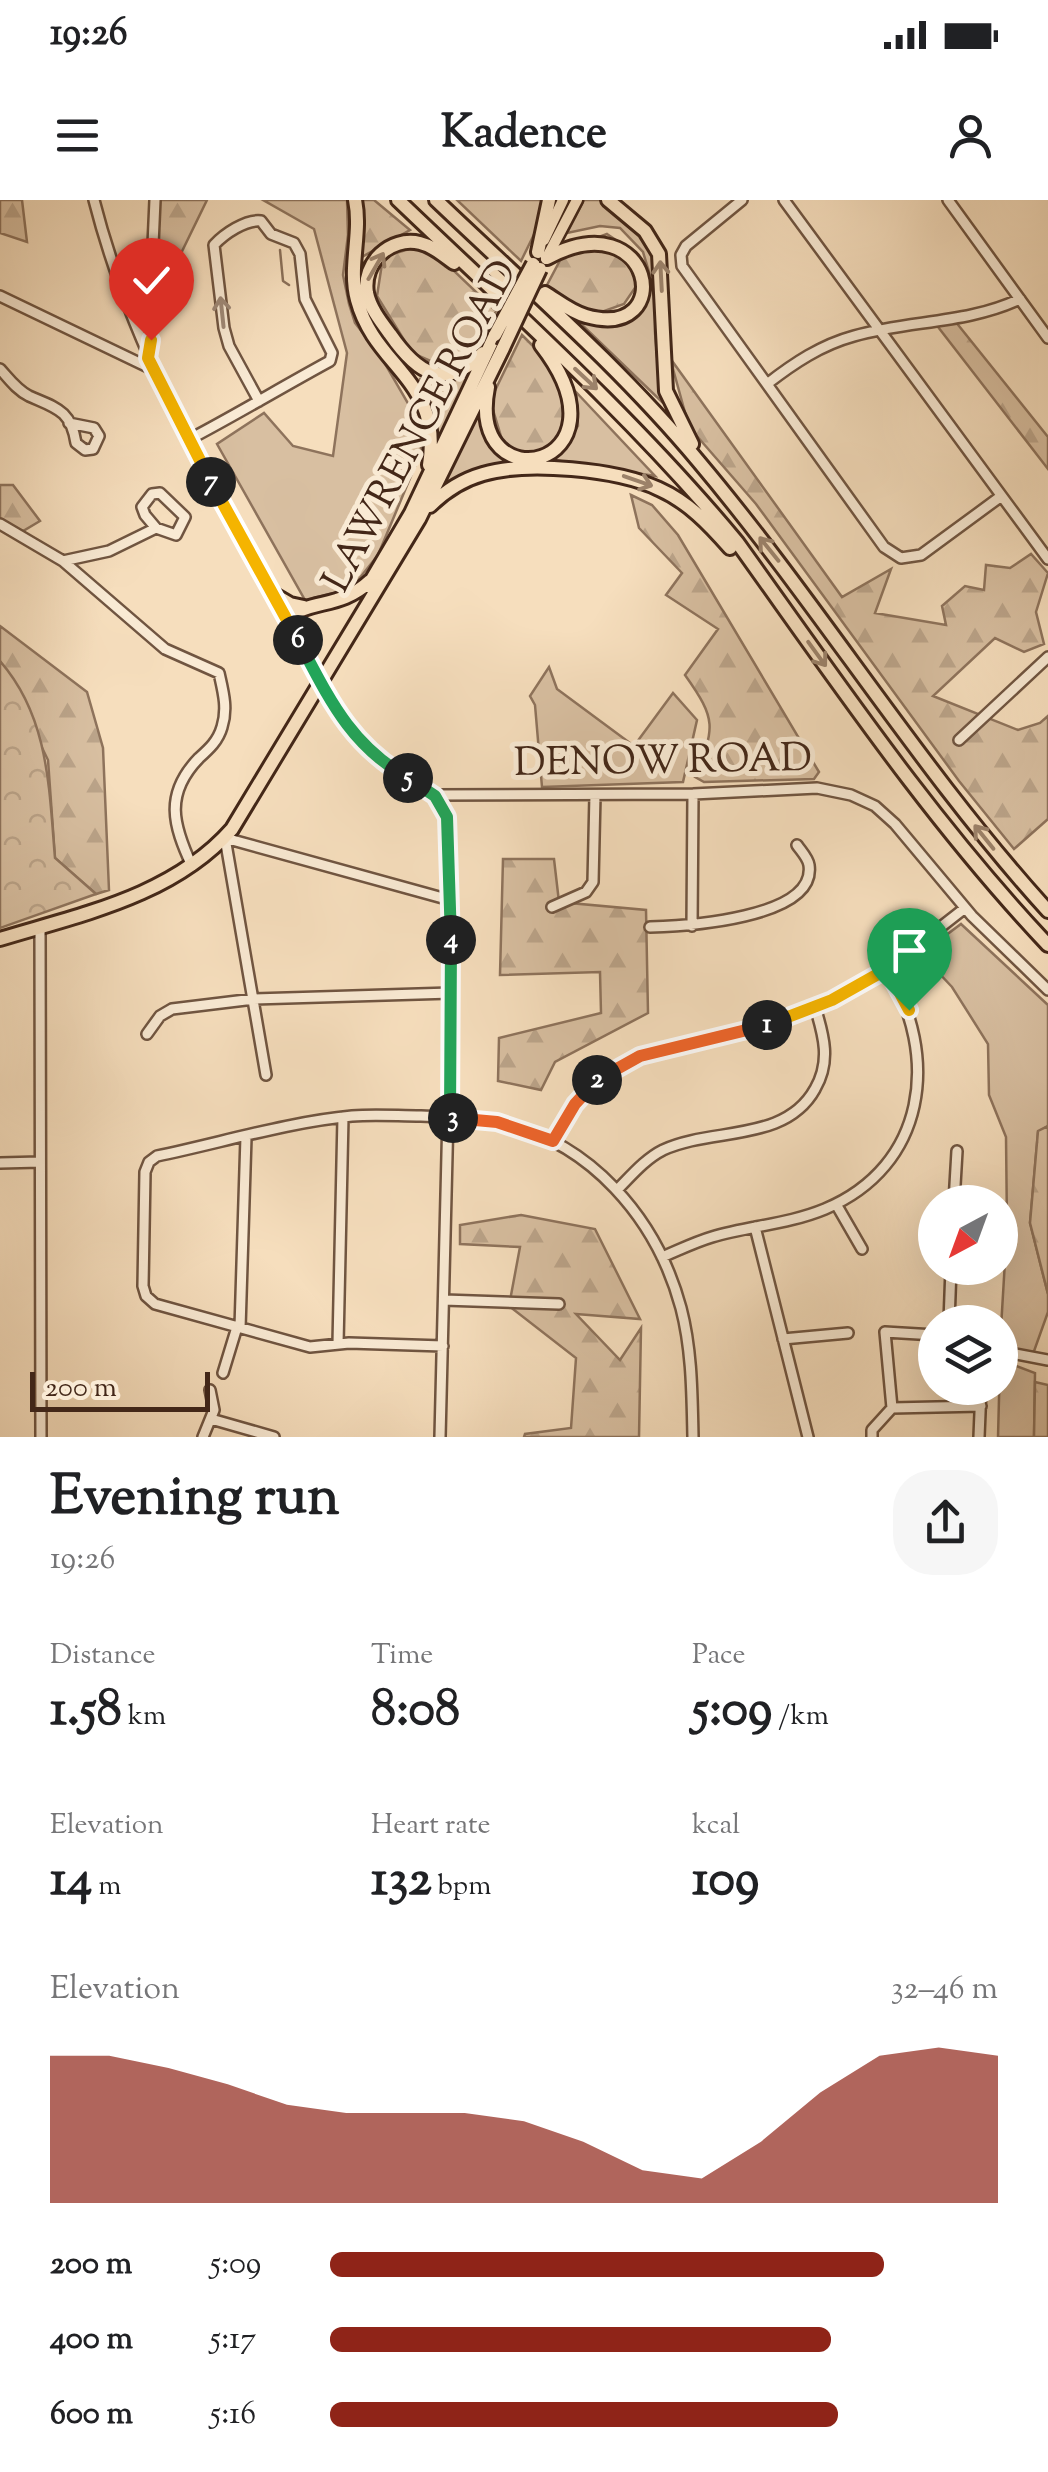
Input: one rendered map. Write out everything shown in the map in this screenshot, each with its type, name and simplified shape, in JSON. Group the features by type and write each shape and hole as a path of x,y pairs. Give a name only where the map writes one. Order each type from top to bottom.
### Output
{"highway":[{"path":"356,200 353,268 359,307 418,392 430,428 429,465 415,516"},
{"path":"398,200 605,397 706,506 939,820 996,890 1048,945"},
{"path":"436,200 626,382 705,468 808,597 963,812 1048,910"},
{"path":"448,200 498,258"},
{"path":"539,261 549,200"},
{"path":"608,200 644,231 659,254 666,391 705,468"},
{"path":"516,276 576,313 600,318 616,315 630,306 644,283 644,267 637,251 628,240 610,232 584,232 539,261"},
{"path":"494,292 430,246 414,242 384,251 373,263 367,293 374,310 409,360 422,370 453,374 468,367 495,344"},
{"name":"LAWRENCE ROAD","path":"320,682 372,580 415,516 495,344 539,261"},
{"path":"493,366 484,414 495,444 524,459 556,450 567,437 572,422 568,392 553,361 515,312"},
{"name":"LAWRENCE ROAD","path":"320,682 415,516 493,366 495,344"},
{"path":"415,516 448,490 486,473 512,469 591,471 626,477 660,489 703,518 790,618"},
{"path":"273,594 290,604 306,606 338,602 372,580"},
{"path":"286,617 306,606"},
{"path":"0,939 153,888 192,866 225,838 259,789 320,682"}],"main road":[{"name":"LAWRENCE ROAD","path":"539,261 563,200"},
{"name":"LAWRENCE ROAD","path":"539,261 577,200"}],"street":[{"path":"94,200 120,290 150,364 320,682 362,746 435,796 444,809 448,825 452,993 440,1437"},
{"path":"150,364 155,200"},
{"path":"742,200 686,246 680,261 684,271 884,547 894,556 908,559 921,555 1000,497"},
{"path":"784,200 1048,559"},
{"path":"948,200 1048,338"},
{"path":"188,440 259,401 330,361 332,353 305,298 300,254 294,242 271,234 254,220 222,236 214,245 224,328 259,401"},
{"path":"0,296 150,364"},
{"path":"766,384 830,344 880,331 984,315 1020,300"},
{"path":"0,369 18,388 52,403 69,423"},
{"path":"64,561 109,551 156,528 176,535 186,517 160,493 152,494 142,507 144,516 156,528"},
{"path":"0,524 64,561 166,649 219,672 226,708 222,731 178,788 174,816 176,833 192,866"},
{"path":"960,740 1048,657"},
{"name":"DENOW ROAD","path":"435,796 693,794 817,788 840,791 863,800 896,824 965,908 1048,990"},
{"path":"692,926 693,794"},
{"path":"552,907 586,892 593,882 594,795"},
{"path":"266,1074 225,838 450,900"},
{"path":"650,927 692,926 752,914 797,892 806,882 809,862 797,845"},
{"path":"553,1141 584,1094 602,1076 628,1060 750,1031 815,1008 887,969 965,908"},
{"path":"40,927 41,1437"},
{"path":"662,1257 712,1237 803,1217 836,1204 861,1188 889,1158 914,1104 919,1072 917,1040 904,998 887,969"},
{"path":"147,1034 157,1018 172,1010 254,999 452,993"},
{"path":"617,1190 662,1150 770,1125 798,1110 818,1085 824,1064 824,1042 815,1008"},
{"path":"338,1344 344,1117"},
{"path":"443,1346 310,1347 159,1305 146,1296 143,1286 145,1172 149,1162 157,1156 344,1117 497,1122 553,1141 592,1166 617,1190 662,1257 686,1328 694,1437"},
{"path":"224,1373 238,1328 246,1137"},
{"path":"955,1185 957,1151"},
{"path":"0,1163 40,1162"},
{"path":"836,1204 862,1249"},
{"path":"755,1227 808,1437"},
{"path":"444,1300 559,1304"},
{"path":"872,1437 872,1430 892,1405 885,1332 918,1334"},
{"path":"783,1340 848,1333"},
{"path":"1018,1354 1048,1360"},
{"path":"203,1437 214,1410 210,1390"},
{"path":"892,1405 981,1406 979,1437"},
{"path":"211,1419 274,1437"}],"green space":[{"path":"0,200 22,200 27,242 0,233"},
{"path":"156,200 207,200 149,319 133,281 154,275"},
{"path":"263,200 347,200 343,275 355,323 380,355 420,424 421,452 378,555 351,589 305,600 217,444 264,413 293,446 333,456 347,353 314,229"},
{"path":"360,200 374,200 410,230 360,258"},
{"path":"457,200 551,200 521,261"},
{"path":"584,200 602,200 646,239 656,261 655,333 661,401 580,323 618,323 641,305 650,275 643,252 620,228 600,226 567,233"},
{"path":"607,234 635,253 639,282 624,304 596,314 563,301 547,285 566,249"},
{"path":"419,246 429,247 496,311 477,352 449,369 412,353 377,296 383,257"},
{"path":"955,321 1048,437 1048,469 935,323"},
{"path":"522,335 556,369 570,413 551,450 528,456 503,443 488,405"},
{"path":"670,358 842,597 891,569 875,613 946,625 942,606 965,586 984,590 986,565 1010,568 1031,554 1048,573 1036,612 1044,644 1024,652 995,638 933,696 1018,730 1048,716 1048,819 1014,849 959,781 756,504 689,427"},
{"path":"472,373 437,447 436,417 420,388 420,379 449,383"},
{"path":"576,392 655,476 554,460 578,426"},
{"path":"479,410 490,444 516,466 442,488"},
{"path":"0,485 13,485 40,521 23,531 0,522"},
{"path":"631,495 652,505 678,535 819,772 814,779 704,782 695,777 710,724 703,703 685,675 718,629 666,595 682,573 639,528"},
{"path":"0,626 87,692 103,748 109,890 96,894 55,858 48,760 0,661"},
{"path":"0,661 28,706 44,754 55,858 96,894 0,928"},
{"path":"549,667 557,689 634,746 673,693 697,720 683,782 542,787 535,705 530,696"},
{"path":"503,859 554,859 559,902 646,910 648,1013 555,1062 541,1090 498,1081 499,1038 601,1013 600,972 500,975"},
{"path":"961,924 1048,1005 1048,1126 1038,1132 1030,1223 1048,1294 1048,1312 1033,1354 1018,1350 1018,1305 1002,1305 1004,1285 1018,1285 1018,1185 1007,1185 1006,1137 989,1095 988,1044 952,987 921,954"},
{"path":"1048,1126 1048,1294 1030,1223 1038,1131"},
{"path":"521,1215 595,1229 640,1319 576,1314 620,1360 641,1328 639,1437 524,1437 571,1428 576,1358 509,1306 520,1247 460,1244 460,1225"},
{"path":"1018,1367 1035,1373 1034,1437 998,1437 999,1405 1018,1405"},
{"path":"1035,1382 1048,1385 1048,1437 1034,1437"}],"waterway":[{"path":"280,250 283,281 289,285"}],"route":[{"path":"151,340 148,358 168,400 342,719 362,746 428,790 444,809 448,825 452,993 450,1118 497,1122 553,1141 575,1104 592,1085 628,1060 775,1023 832,1000 887,969 909,1010"}]}
